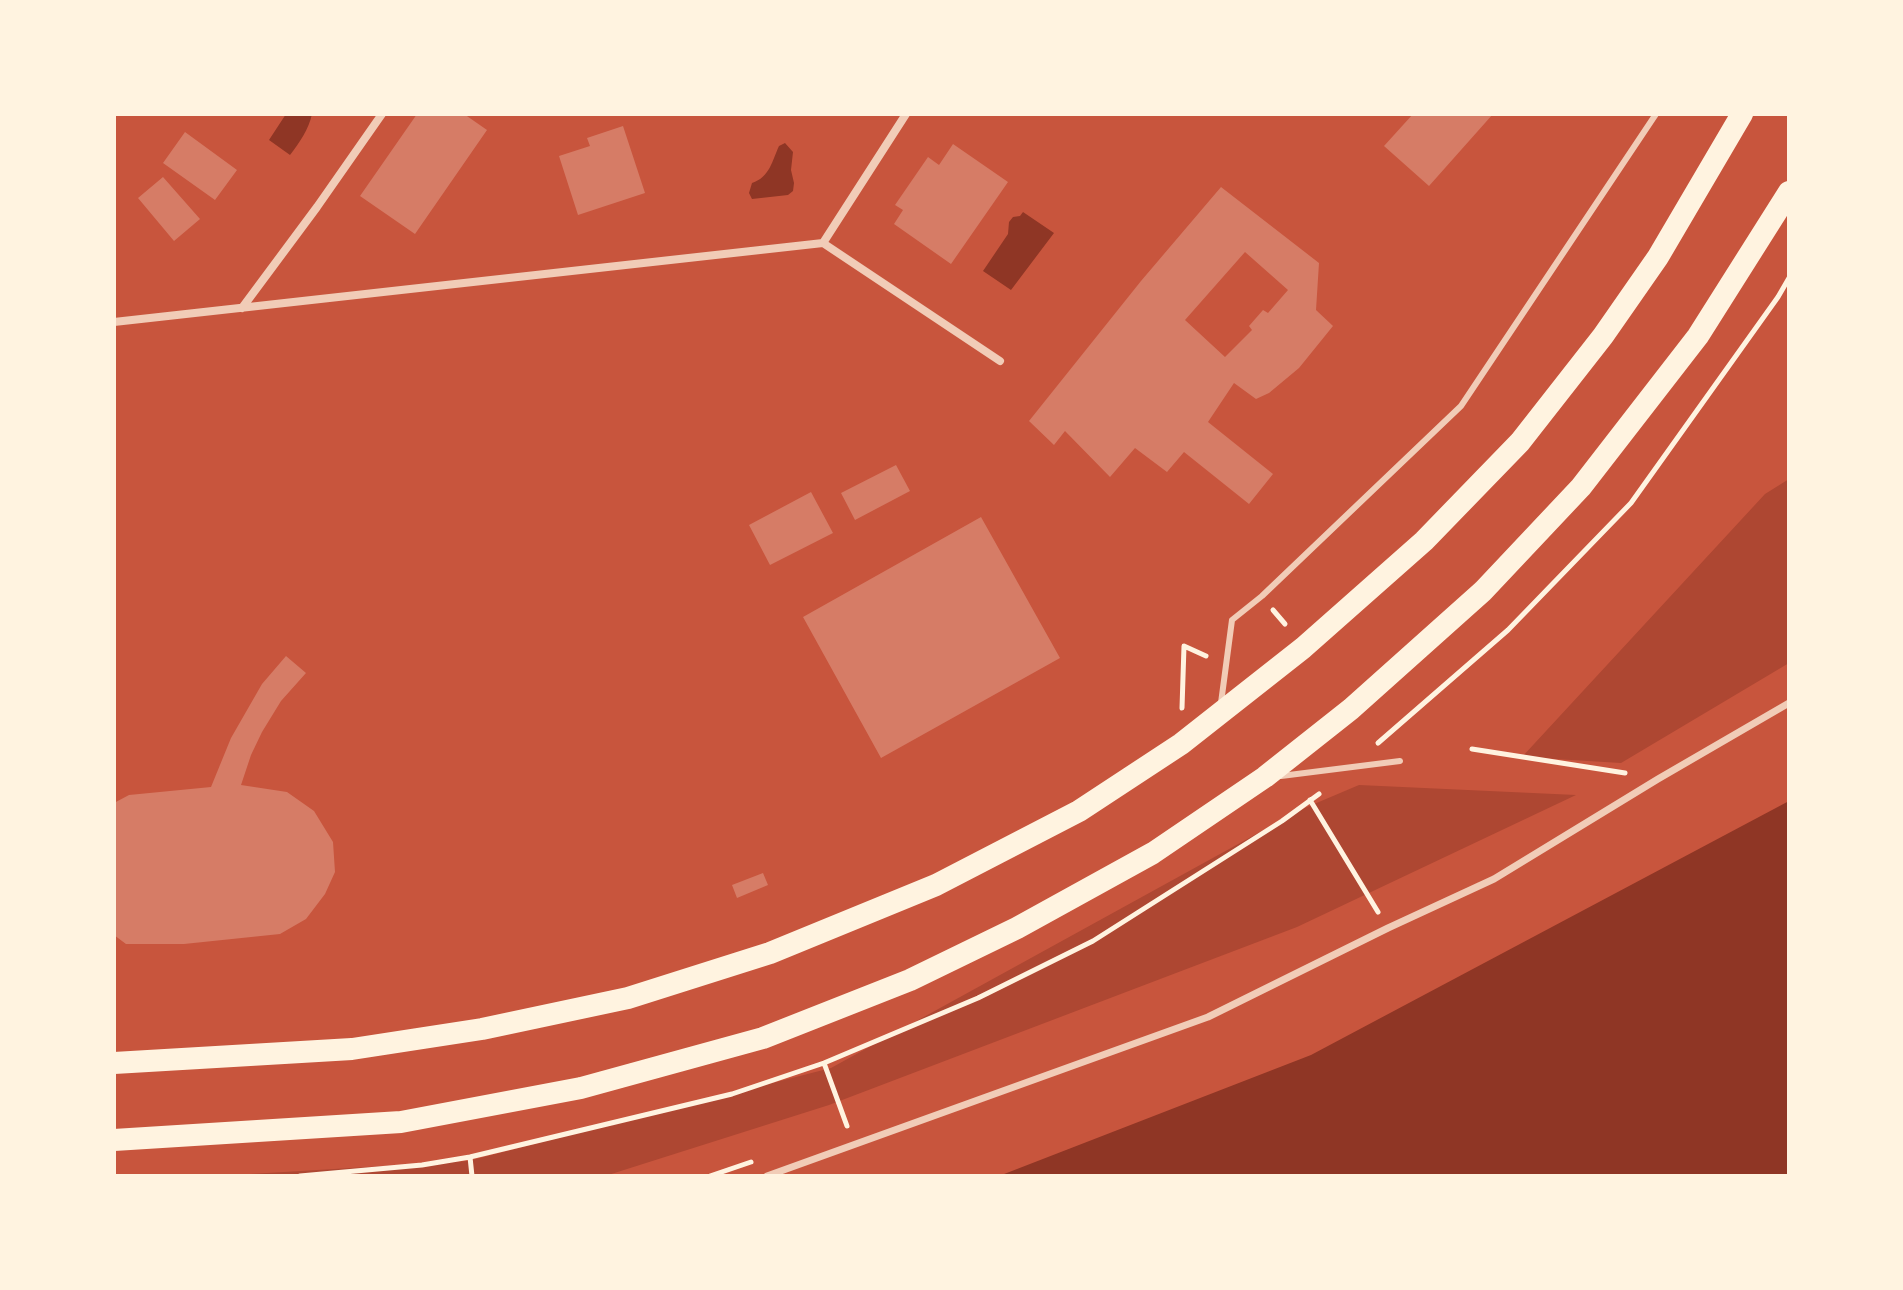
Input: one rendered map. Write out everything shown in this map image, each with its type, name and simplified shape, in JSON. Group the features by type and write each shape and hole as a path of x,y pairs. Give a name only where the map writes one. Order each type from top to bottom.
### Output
{"highway":[{"path":"114,1063 352,1049 482,1029 628,998 770,953 936,885 1079,811 1181,744 1303,648 1424,541 1520,442 1603,336 1658,257 1742,114"},
{"path":"114,1140 401,1122 581,1088 763,1038 910,980 1017,928 1153,853 1265,777 1351,709 1483,591 1581,487 1698,336 1789,192"}],"street":[{"path":"242,308 382,114"},
{"path":"823,243 906,114"},
{"path":"114,322 823,243 1000,361"},
{"path":"767,1176 1208,1017 1494,879 1789,703"}],"lane":[{"path":"1220,715 1232,620 1262,596 1461,406 1656,114"},
{"path":"1265,777 1400,761"}],"path":[{"path":"1374,748 1508,630 1631,503 1789,278"},
{"path":"1181,744 1184,646 1225,665"},
{"path":"1351,709 1400,761"},
{"path":"1472,749 1634,774 1621,782"},
{"path":"1310,800 1388,928"},
{"path":"1364,918 1378,911"},
{"path":"824,1063 853,1145"},
{"path":"470,1157 472,1176"},
{"path":"710,1176 751,1162"}],"shaded area":[{"path":"286,114 312,114 290,155 269,140"},
{"path":"785,143 793,152 793,191 788,195 752,199 749,193 752,183 767,173 779,146"},
{"path":"1023,212 1054,233 1011,290 983,271 1008,234 1009,222"},
{"path":"1789,479 1789,663 1621,763 1522,757 1765,494"},
{"path":"1359,785 1576,795 1297,927 829,1105 605,1176 217,1176 468,1161 831,1068 1300,810"},
{"path":"1789,801 1789,1176 999,1176 1311,1055"}],"building":[{"path":"417,114 464,114 487,130 415,234 360,196"},
{"path":"1413,114 1493,114 1429,186 1384,146"},
{"path":"623,126 645,193 578,215 559,156 590,146 587,138"},
{"path":"185,132 237,170 215,200 163,163"},
{"path":"953,144 1008,182 951,264 894,224 903,210 895,205 928,157 939,165"},
{"path":"163,177 200,219 174,241 138,198"},
{"path":"1221,187 1319,263 1316,310 1333,326 1299,368 1269,393 1256,399 1234,383 1208,422 1273,474 1249,504 1184,452 1167,472 1135,448 1110,477 1065,431 1054,445 1029,421","holes":["1245,252 1288,290 1268,313 1263,310 1249,326 1252,330 1225,357 1185,320"]},
{"path":"896,465 910,491 855,520 841,493"},
{"path":"811,492 833,533 770,565 749,525"},
{"path":"981,517 1060,658 881,758 803,617"},
{"path":"286,656 306,673 281,701 262,732 241,785 287,792 314,811 333,842 335,872 325,894 306,919 280,934 184,944 126,944 114,935 114,803 129,795 211,787 231,738 262,684"},
{"path":"763,873 768,885 737,898 732,885"}]}
